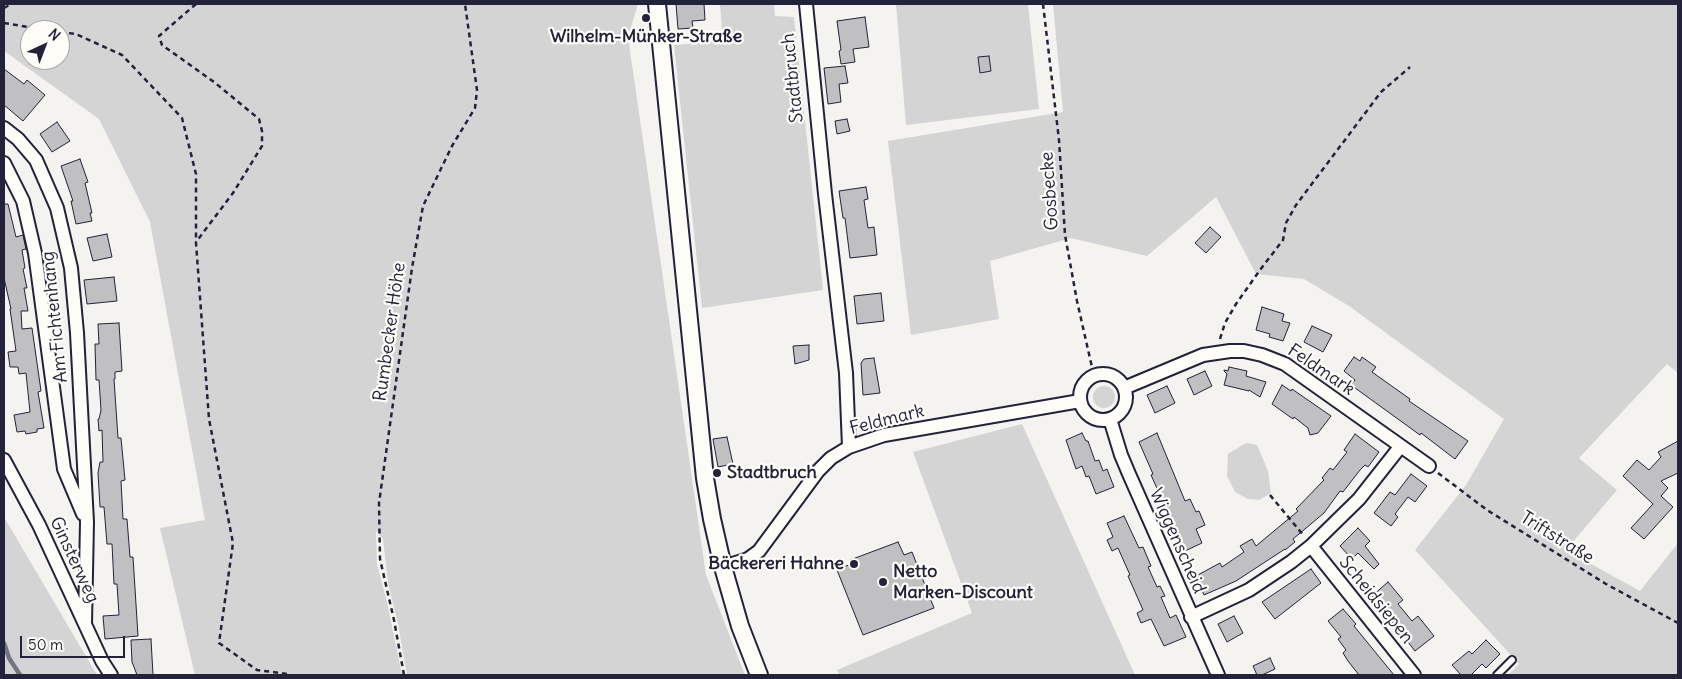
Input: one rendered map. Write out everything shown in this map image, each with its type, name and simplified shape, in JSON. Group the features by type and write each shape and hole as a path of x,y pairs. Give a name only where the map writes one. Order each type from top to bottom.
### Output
{"street":[{"path":"657,4 705,478 723,567 740,626 758,675"},
{"name":"Stadtbruch","path":"806,4 825,194 846,373 849,447"},
{"name":"Am Fichtenhang","path":"4,128 18,139 36,160 57,208 71,268 77,333 87,522 85,624"},
{"name":"Am Fichtenhang","path":"4,163 23,201 35,253 64,469 87,522"},
{"name":"Feldmark","path":"1124,388 1193,358 1217,352 1244,351 1273,358 1285,364 1429,466"},
{"path":"1108,374 1120,382 1124,388 1126,395 1122,410 1117,416 1102,421 1094,419 1082,409 1080,393 1082,386 1094,376 1108,374"},
{"name":"Feldmark","path":"723,567 748,559 759,551 818,471 831,458 849,447 884,435 1080,401"},
{"name":"Wiggenscheid","path":"1110,419 1121,455 1218,675"},
{"path":"1191,617 1249,590 1311,546 1359,499 1400,446"},
{"name":"Ginsterweg","path":"4,460 38,525 110,675"},
{"name":"Scheidsiepen","path":"1311,546 1414,675"}],"lane":[{"path":"1497,675 1512,660"}],"path":[{"path":"4,8 11,4"},
{"path":"196,4 158,36 162,45 214,82 259,118 262,146 233,193 196,243"},
{"name":"Rumbecker Höhe","path":"404,675 380,559 379,503 412,268 423,206 452,146 475,108 477,90 464,4"},
{"name":"Gosbecke","path":"1043,4 1059,140 1065,235 1075,292 1094,376"},
{"path":"4,24 20,26"},
{"path":"70,33 76,34 122,55 182,118 196,174 196,243 209,420 233,544 218,643 258,670 290,675"},
{"path":"1217,352 1224,323 1246,288 1283,240 1286,223 1296,205 1381,92 1410,67"},
{"name":"Triftstraße","path":"1429,466 1487,510 1606,584 1678,622"},
{"path":"1270,495 1311,546"}],"shaded area":[{"path":"4,4 638,4 628,37 706,575 745,675 407,675 398,624 388,583 383,539 376,531 377,564 402,675 195,675 160,528 205,520 150,222 99,119 31,70 70,70 70,20 20,20 20,62 4,51"},
{"path":"720,4 774,4 775,16 794,17 823,290 702,308 674,45 723,41"},
{"path":"896,4 1028,4 1039,109 906,125"},
{"path":"1053,4 1678,4 1678,373 1667,364 1579,458 1617,490 1566,550 1640,591 1678,543 1678,675 1508,675 1519,664 1415,550 1466,485 1504,419 1349,306 1304,279 1256,274 1216,197 1147,256 1071,238 990,261 999,319 911,335 888,141 1063,112"},
{"path":"1104,386 1114,393 1115,397 1108,407 1104,408 1094,401 1093,397 1100,387"},
{"path":"1022,424 1135,675 840,675 837,670 972,613 913,452"},
{"path":"1246,443 1257,445 1268,471 1271,493 1259,500 1248,499 1235,492 1227,476 1228,454"},
{"path":"4,517 97,675 4,675"}],"building":[{"path":"676,4 704,4 705,20 692,21 693,28 678,29"},
{"path":"865,17 869,47 853,49 855,62 841,64 837,21"},
{"path":"989,56 991,71 980,73 978,57"},
{"path":"845,66 848,83 839,84 841,102 828,104 824,68"},
{"path":"4,69 24,84 27,80 45,95 23,121 4,105"},
{"path":"847,119 850,131 837,134 835,121"},
{"path":"57,122 70,141 52,152 40,134"},
{"path":"80,159 88,182 85,183 92,221 76,224 71,201 73,201 61,166"},
{"path":"866,187 868,199 864,200 868,228 874,227 877,255 850,258 845,218 843,218 839,191"},
{"path":"4,204 8,204 16,237 23,235 26,249 22,250 27,288 24,288 28,311 21,311 22,329 32,328 41,391 38,392 44,428 37,429 37,432 26,434 25,431 17,432 14,415 30,412 26,373 19,374 18,367 10,367 8,352 16,351 11,309 4,278"},
{"path":"1210,227 1221,237 1206,253 1195,243"},
{"path":"107,234 112,257 93,261 87,238"},
{"path":"114,277 117,301 87,304 84,280"},
{"path":"881,293 884,321 857,324 854,296"},
{"path":"1262,307 1284,314 1282,321 1290,323 1283,341 1269,337 1270,334 1256,330"},
{"path":"119,323 122,371 115,372 114,379 118,438 121,438 125,480 121,481 123,519 127,519 130,557 133,557 138,636 105,639 103,616 119,615 117,584 114,584 112,544 107,544 104,507 100,507 98,473 100,462 103,462 102,430 99,431 98,419 101,410 99,380 96,380 95,344 99,344 98,324"},
{"path":"1312,326 1332,335 1323,352 1304,342"},
{"path":"809,345 809,360 795,364 793,346"},
{"path":"1354,357 1360,361 1362,357 1376,367 1372,372 1410,399 1409,401 1468,441 1455,459 1351,385 1355,380 1344,371"},
{"path":"874,358 880,393 863,395 861,363 864,359"},
{"path":"1229,367 1247,371 1246,376 1266,382 1260,397 1249,390 1224,385 1227,374 1224,370 1228,371"},
{"path":"1205,371 1212,386 1194,395 1187,379"},
{"path":"1282,385 1291,391 1292,389 1331,416 1318,433 1310,435 1308,428 1272,404"},
{"path":"1167,386 1175,403 1155,413 1147,395"},
{"path":"1082,433 1086,441 1088,441 1095,461 1099,460 1103,471 1107,469 1114,487 1096,494 1089,476 1086,477 1082,466 1076,469 1066,440"},
{"path":"1157,433 1185,501 1190,499 1196,512 1199,511 1205,525 1196,529 1202,543 1185,551 1151,475 1153,474 1139,442"},
{"path":"1355,434 1379,452 1368,467 1365,465 1360,470 1343,492 1340,491 1324,513 1293,539 1295,542 1285,550 1236,581 1204,595 1196,576 1220,563 1222,567 1244,552 1240,546 1252,539 1256,546 1298,511 1296,509 1324,480 1322,478 1330,468 1333,470 1347,452 1344,450"},
{"path":"727,437 733,464 718,467 713,439"},
{"path":"1678,441 1678,473 1661,481 1668,488 1661,496 1673,507 1644,539 1631,528 1653,504 1623,476 1637,460 1649,470 1661,457 1658,452"},
{"path":"1411,474 1427,486 1415,502 1408,497 1395,514 1398,517 1391,526 1374,513 1390,492 1395,495"},
{"path":"1124,516 1139,548 1143,547 1151,566 1148,567 1157,587 1160,586 1165,596 1161,597 1170,618 1176,615 1186,637 1164,646 1151,619 1141,623 1137,613 1143,610 1128,576 1130,575 1118,548 1112,551 1107,540 1113,537 1107,523"},
{"path":"1358,528 1370,541 1365,546 1379,564 1374,569 1358,553 1352,559 1340,546"},
{"name":"Netto Marken-Discount","path":"898,542 904,555 912,552 934,608 863,635 837,570 851,564 850,560"},
{"path":"1311,569 1321,583 1275,619 1262,602"},
{"path":"1388,582 1403,600 1398,604 1412,621 1418,616 1434,636 1415,651 1372,596"},
{"path":"1343,609 1356,624 1354,626 1394,675 1359,675 1348,661 1343,653 1346,650 1338,639 1341,637 1328,621"},
{"path":"1234,616 1243,633 1227,642 1218,624"},
{"path":"151,639 153,675 137,675 132,662 131,640"},
{"path":"1486,640 1500,654 1486,668 1482,664 1471,675 1461,675 1452,665 1469,651 1472,654"},
{"path":"1270,658 1275,669 1262,675 1257,675 1253,666"}],"waterway":[{"path":"4,643 9,658 20,675"}],"place":[{"name":"Wilhelm-Münker-Straße","path":"646,18"},
{"name":"Stadtbruch","path":"717,473"},
{"name":"Bäckereri Hahne","path":"854,564"},
{"name":"Netto Marken-Discount","path":"883,582"}]}
